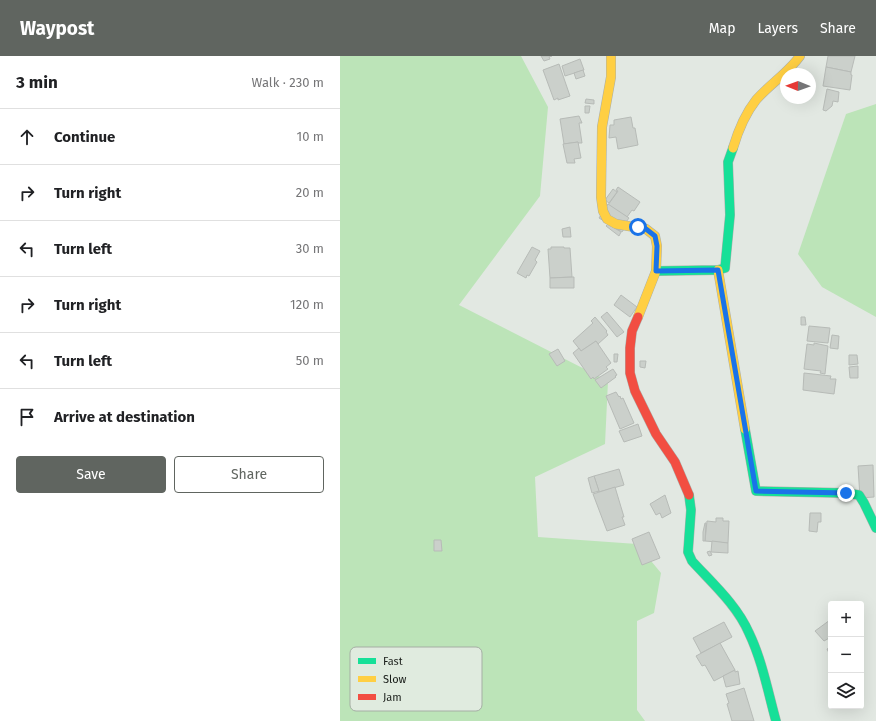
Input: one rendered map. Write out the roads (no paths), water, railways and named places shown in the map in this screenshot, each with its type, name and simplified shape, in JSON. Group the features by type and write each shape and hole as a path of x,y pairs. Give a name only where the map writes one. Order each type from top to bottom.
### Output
{"street":[{"path":"611,56 611,77 602,127 600,197 603,211 608,219 616,224 646,229 655,236 657,246 656,271 632,331 630,373 635,391 656,434 675,462 689,495 691,510 688,552 692,561 733,606 749,632 758,656 776,721"},
{"path":"656,271 718,270 725,268 730,215 728,162 735,140 747,112 757,99 792,67 800,56"},
{"path":"718,270 756,491 846,493 859,495 863,499 872,523 876,528"}]}
